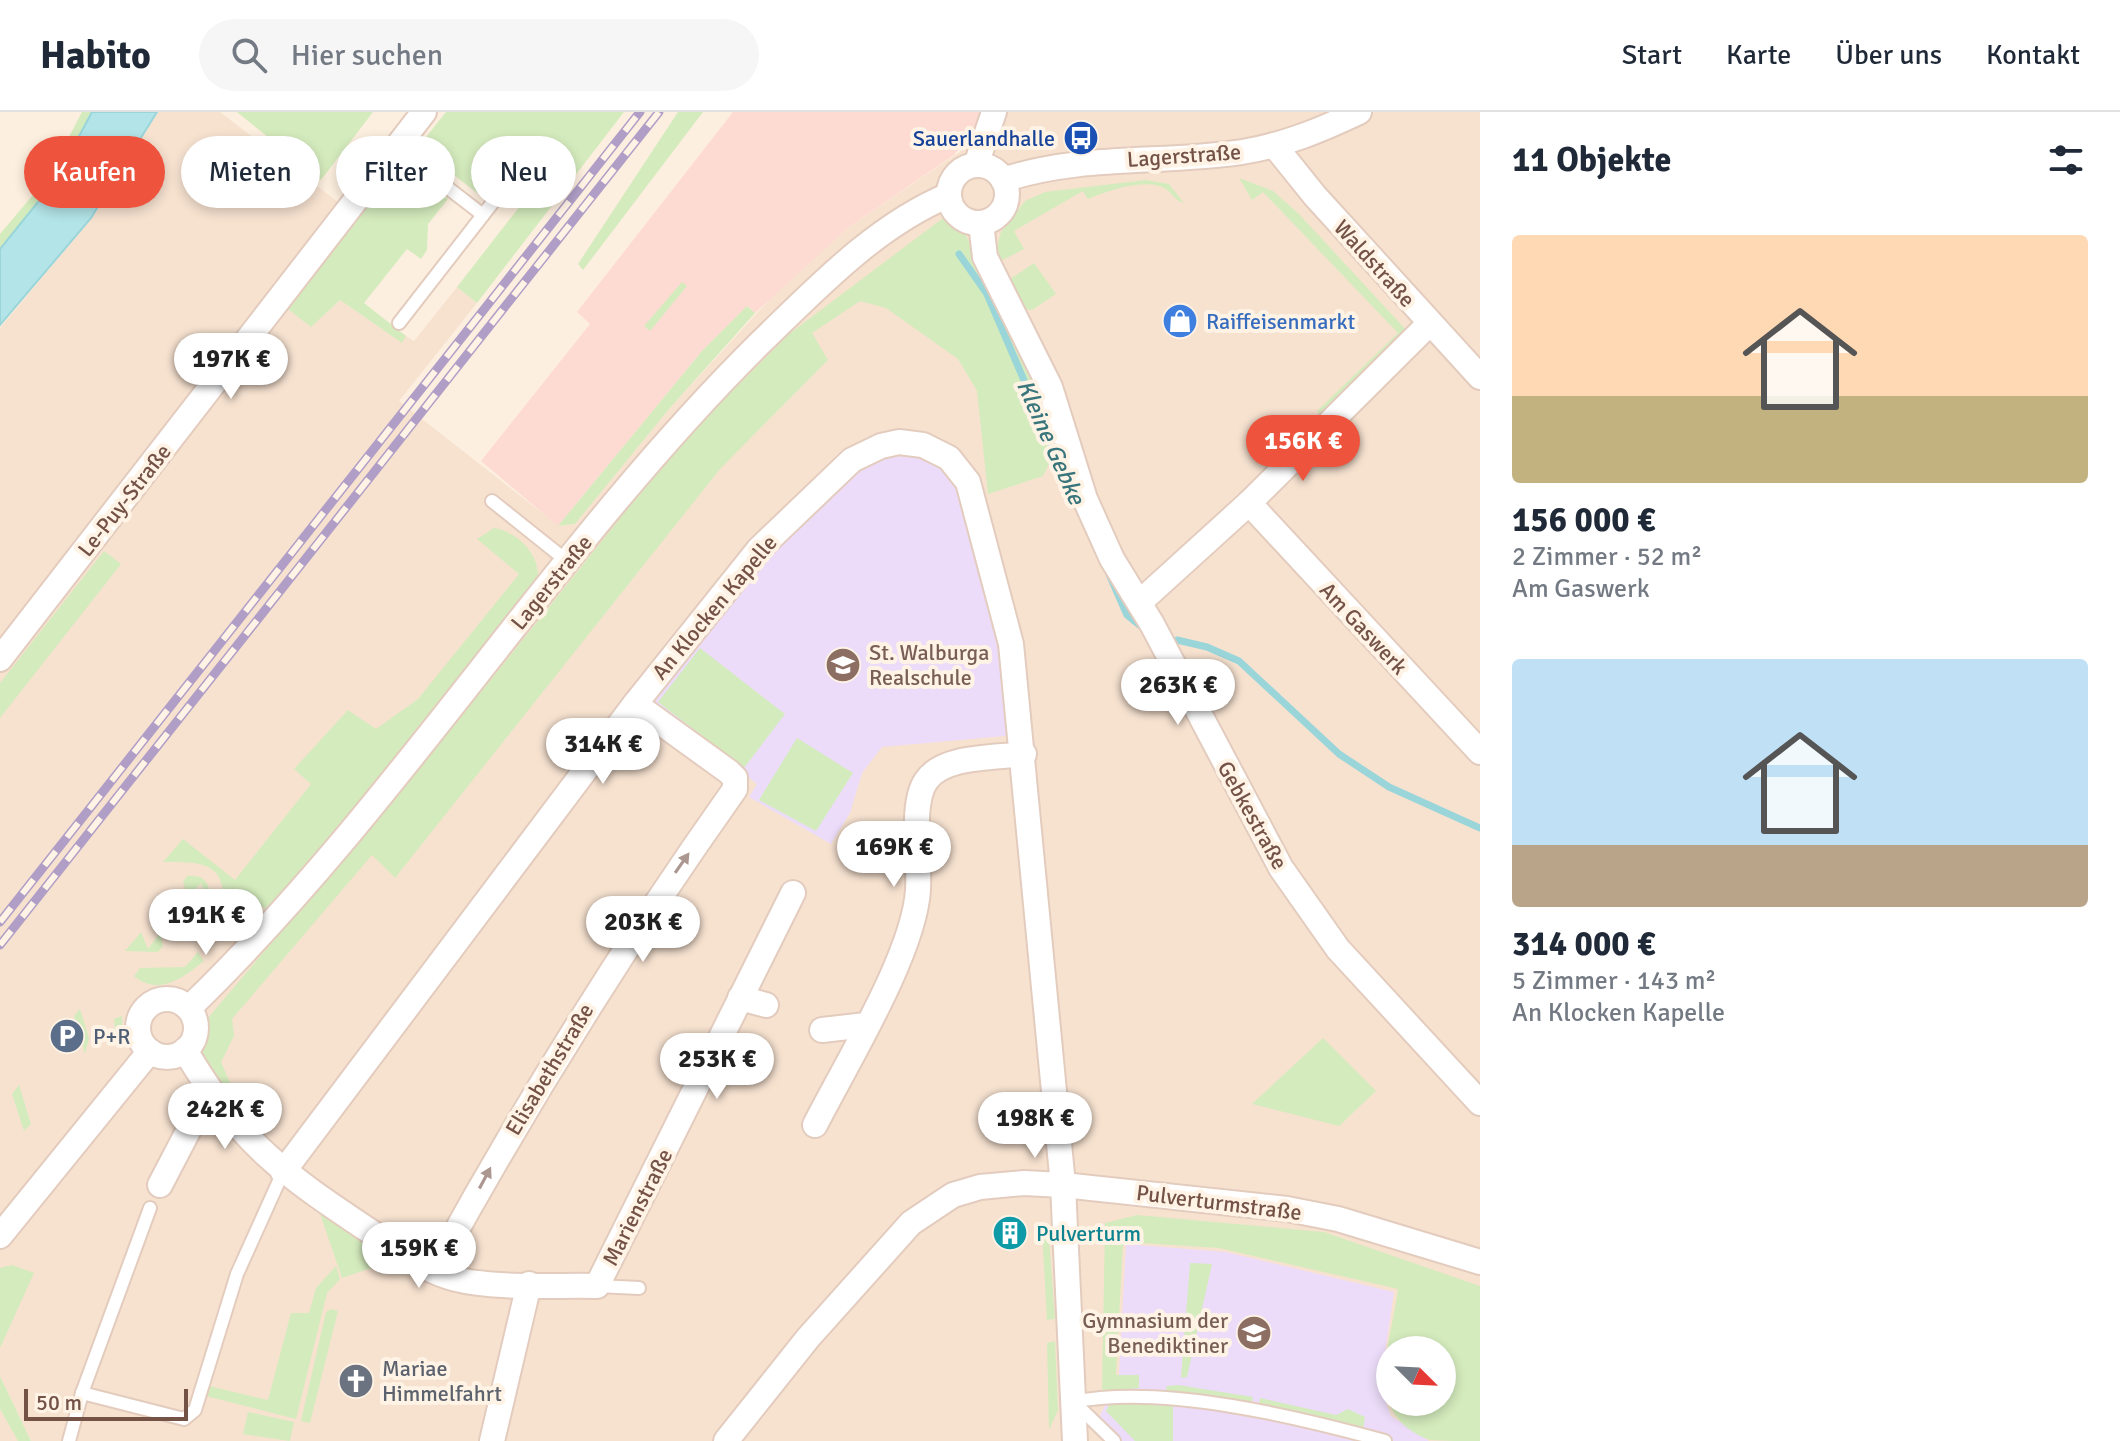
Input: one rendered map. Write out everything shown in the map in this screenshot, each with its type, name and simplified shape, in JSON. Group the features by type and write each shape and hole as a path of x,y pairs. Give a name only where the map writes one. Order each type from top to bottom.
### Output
{"street":[{"name":"Le-Puy-Straße","path":"405,136 424,112"},
{"path":"976,165 994,112"},
{"name":"Lagerstraße","path":"1003,180 1085,164 1240,152 1313,134 1359,112"},
{"name":"Waldstraße","path":"1274,145 1429,324 1480,377"},
{"path":"976,165 993,170 1003,180 1007,191 1003,208 981,223 959,216 949,195 958,174 976,165"},
{"name":"Lagerstraße","path":"189,1008 257,940 415,755 567,561 683,422 795,309 872,241 949,195"},
{"name":"Le-Puy-Straße","path":"0,659 350,208"},
{"name":"Gebkestraße","path":"981,223 985,257 1050,387 1096,526 1112,559 1140,602 1245,804 1307,908 1368,984 1480,1103"},
{"path":"1140,602 1249,503 1429,324"},
{"name":"An Klocken Kapelle","path":"283,1172 635,704 759,549 826,483 863,453 899,442 936,450 957,465 974,498 1011,644 1024,754 1063,1185 1075,1441"},
{"name":"Am Gaswerk","path":"1249,503 1480,752"},
{"name":"Elisabethstraße","path":"434,1271 520,1115 584,1010 735,789 735,778 729,772 635,704"},
{"path":"815,1125 908,940 918,892 918,794 927,778 946,765 1024,754"},
{"name":"Marienstraße","path":"597,1286 793,893"},
{"path":"740,998 766,1005"},
{"path":"163,999 189,1008 196,1026 192,1044 185,1050 169,1057 150,1051 139,1032 147,1008 163,999"},
{"path":"822,1030 866,1025"},
{"path":"185,1050 209,1091 242,1134 283,1172 434,1271 462,1281 597,1286"},
{"path":"0,1236 150,1051"},
{"path":"160,1185 209,1091"},
{"name":"Pulverturmstraße","path":"726,1441 808,1338 926,1209 953,1195 980,1187 1024,1183 1063,1185 1217,1199 1311,1213 1480,1262"},
{"path":"492,1441 529,1284"}],"lane":[{"path":"455,193 483,215"},
{"path":"399,323 488,208"},
{"path":"492,501 567,561"},
{"path":"82,1393 178,1418 192,1416 237,1274 283,1172"},
{"path":"69,1441 82,1393 150,1208"},
{"path":"597,1286 639,1288"},
{"path":"1073,1402 1121,1397 1220,1406 1385,1441"},
{"path":"1073,1402 1114,1441"}],"shaded area":[{"path":"158,112 220,112 251,136 181,136 181,208 320,208 320,188 336,200 336,208 341,208 311,327 340,300 401,342 406,336 414,341 457,287 477,303 399,401 559,526 575,524 669,409 792,275 849,227 1001,124 1005,112 1480,112 1480,1441 31,1441 0,1376 0,328 99,208 165,208 165,136 143,136"},
{"path":"733,112 981,112 976,127 954,155 849,227 755,313 748,306 702,351 558,526 481,461 590,324 577,312"},
{"name":"St. Walburga Realschule","path":"895,451 928,457 955,477 1002,629 1016,735 882,747 862,773 850,813 831,844 749,797 757,784 652,700 752,573 845,480 876,457"},
{"name":"Gymnasium der Benediktiner","path":"1126,1244 1226,1252 1394,1292 1388,1336 1376,1336 1376,1416 1391,1416 1429,1441 1122,1441 1099,1418 1119,1374"},
{"path":"0,1409 18,1440 18,1441 0,1441"}],"green space":[{"path":"82,112 92,112 79,136 69,136"},
{"path":"237,112 373,112 355,136 336,136 336,160 321,180 320,136 267,136"},
{"path":"446,112 624,112 576,174 576,136 471,136 471,188 455,176 455,136 427,136"},
{"path":"678,112 703,112 583,270 578,264"},
{"path":"1239,178 1273,191 1299,214 1408,332 1324,419 1317,411 1398,333 1263,192 1252,200"},
{"path":"1146,180 1169,184 1184,203 1156,185 1126,187 1088,199 1083,191 1014,231 1024,249 1001,261 997,247 1001,232 1025,201 1045,192"},
{"path":"24,206 24,208 33,208 0,249 0,234"},
{"path":"365,208 441,208 428,224 427,250 421,259 407,249 364,303 406,336 402,343 340,300 311,327 283,305"},
{"path":"518,208 550,208 477,303 457,287"},
{"path":"947,215 963,229 1062,438 1043,476 988,494 977,391 958,359 886,308 860,301 812,333 828,360 720,469 395,878 372,855 232,1019 234,1036 221,1062 236,1096 228,1101 195,1056 207,1019 420,768 682,441 789,334"},
{"path":"1034,263 1056,294 1032,310 1023,309 1006,282"},
{"path":"682,282 687,286 650,331 644,326"},
{"path":"747,306 755,313 669,409 575,524 558,526 702,351"},
{"path":"494,528 512,534 532,554 538,581 365,797 267,909 239,898 237,890 223,890 220,880 209,867 163,862 183,839 235,880 311,784 294,769 348,710 376,729 418,699 519,574 477,539"},
{"path":"104,551 121,564 0,718 0,683"},
{"path":"700,648 785,714 744,768 658,702"},
{"path":"797,738 853,773 816,831 759,800"},
{"path":"187,876 200,877 205,881 210,892 206,898 201,883 188,898 183,882"},
{"path":"141,932 148,949 160,933 163,946 158,952 125,951"},
{"path":"198,952 204,961 171,982 153,985 134,976 140,968 185,967"},
{"path":"80,1009 89,1038 85,1054 74,1016"},
{"path":"122,1016 123,1046 106,1044 115,1028 114,1019"},
{"path":"1323,1038 1376,1091 1339,1126 1252,1104"},
{"path":"19,1085 31,1124 24,1131 12,1094"},
{"path":"316,1202 387,1251 377,1266 342,1278"},
{"path":"1137,1215 1324,1232 1480,1286 1480,1441 1430,1440 1408,1429 1396,1416 1456,1416 1456,1336 1390,1336 1398,1289 1219,1248 1123,1242 1116,1375 1139,1375 1139,1388 1102,1391 1105,1223"},
{"path":"1048,1224 1055,1319 1047,1320 1042,1231"},
{"path":"1190,1263 1212,1264 1187,1377 1181,1378"},
{"path":"12,1265 34,1273 0,1348 0,1268"},
{"path":"336,1266 340,1279 327,1293 296,1419 202,1395 205,1385 268,1400 291,1313 309,1313 316,1288"},
{"path":"331,1309 338,1311 310,1423 301,1421 326,1312"},
{"path":"1055,1341 1058,1410 1049,1430 1047,1343"},
{"path":"0,1376 31,1441 18,1441 0,1409"},
{"path":"1167,1386 1253,1397 1251,1407 1165,1395"},
{"path":"1260,1398 1336,1415 1348,1409 1365,1417 1363,1430 1258,1409"},
{"path":"1110,1403 1173,1406 1173,1441 1135,1441 1106,1411"},
{"path":"248,1412 294,1422 290,1441 243,1434"}],"water":[{"path":"92,112 157,112 142,136 79,136"},
{"path":"33,208 97,208 0,325 0,249"}],"waterway":[{"name":"Kleine Gebke","path":"959,254 987,294 1071,490"},
{"name":"Kleine Gebke","path":"1109,574 1127,615 1143,628"},
{"name":"Kleine Gebke","path":"1177,640 1207,647 1239,661 1339,754 1389,787 1480,828"}],"railway":[{"path":"0,922 640,112"},
{"path":"0,945 659,112"}],"place":[{"name":"Sauerlandhalle","path":"1081,138"},
{"name":"Raiffeisenmarkt","path":"1180,321"},
{"name":"St. Walburga Realschule","path":"843,665"},
{"name":"P+R","path":"67,1036"},
{"name":"Pulverturm","path":"1010,1233"},
{"name":"Gymnasium der Benediktiner","path":"1254,1333"},
{"name":"Mariae Himmelfahrt","path":"356,1381"}]}
